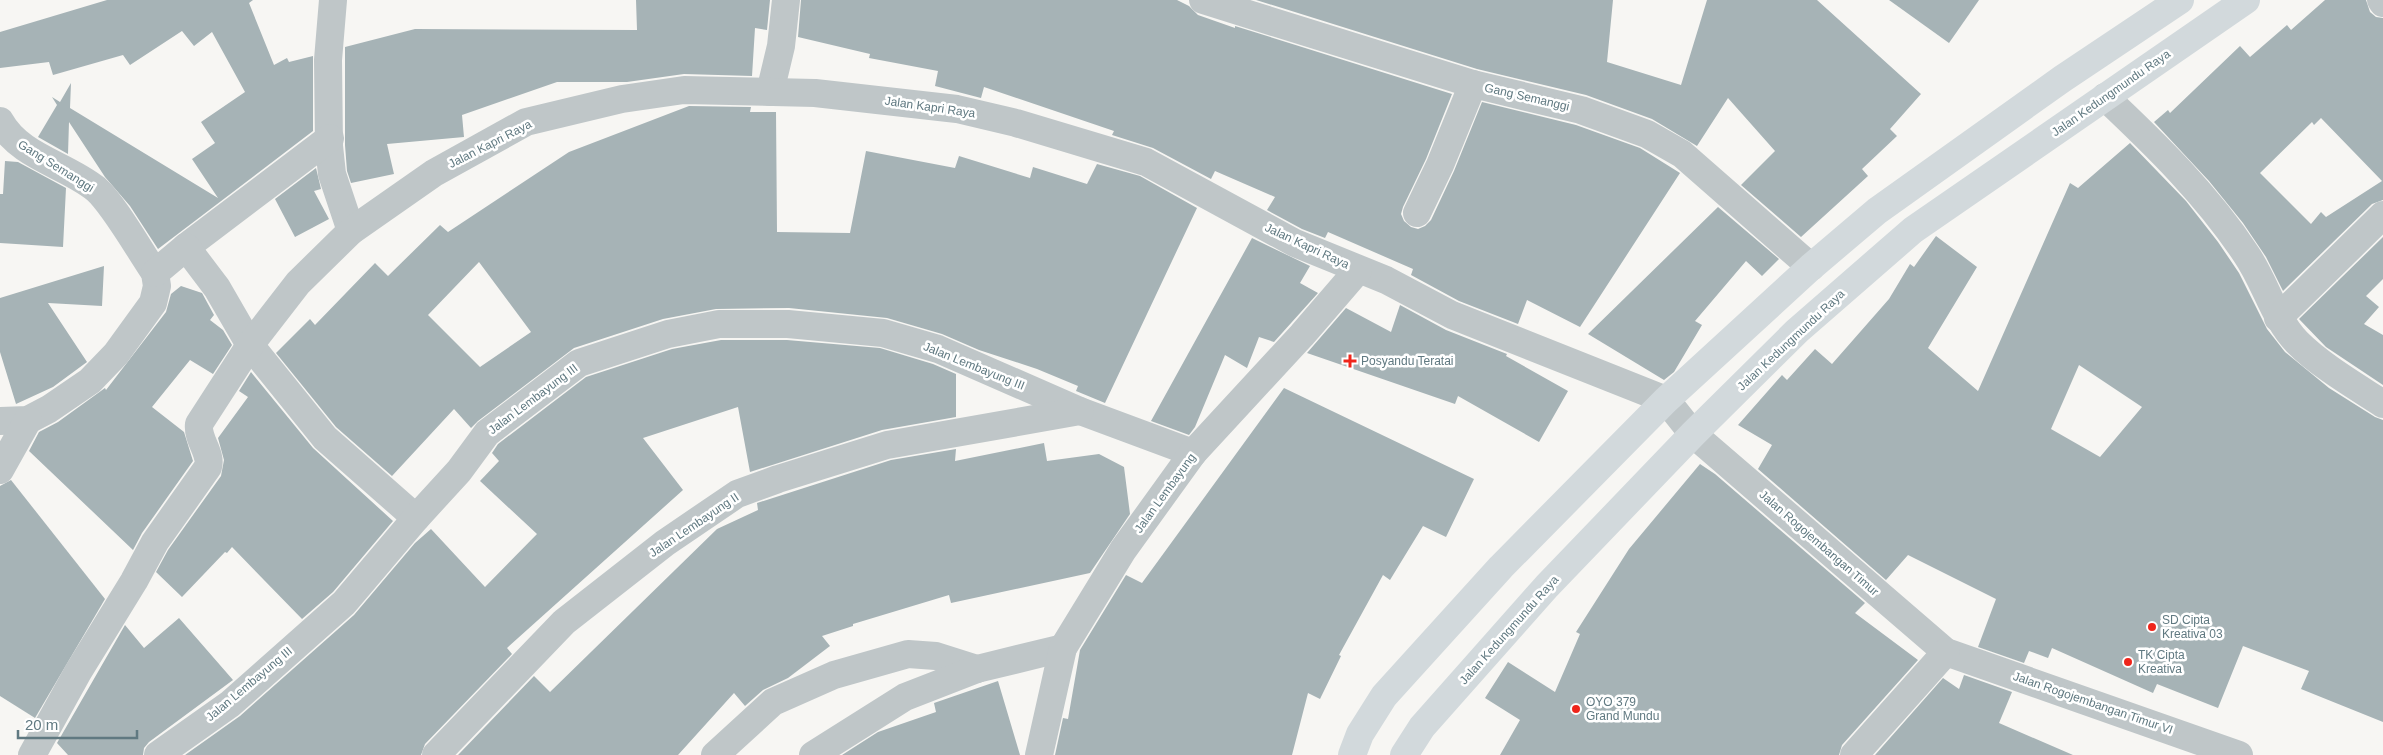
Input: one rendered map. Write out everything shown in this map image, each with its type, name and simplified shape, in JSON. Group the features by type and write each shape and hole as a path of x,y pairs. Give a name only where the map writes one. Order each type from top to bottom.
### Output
{"main road":[{"path":"1352,755 1360,734 1384,696 1501,567 1666,400 1811,267 1877,211 2062,79 2180,0"},
{"name":"Jalan Kedungmundu Raya","path":"1404,755 1422,727 1547,586 1693,434 1797,331 1913,230 2242,1"}],"street":[{"path":"333,0 328,60 332,174 350,230"},
{"path":"770,92 781,46 786,0"},
{"name":"Gang Semanggi","path":"1203,0 1473,84 1581,110 1647,134 1682,154 1811,267"},
{"path":"1417,213 1440,165 1473,84"},
{"name":"Jalan Kapri Raya","path":"32,755 78,672 134,582 155,542 208,467 208,457 199,436 199,424 250,345 298,283 350,230 434,173 526,122 622,99 684,90 816,93 957,109 1016,123 1146,162 1295,243 1386,280 1452,315 1666,400"},
{"path":"2105,96 2150,140 2215,211 2261,279 2278,318 2298,342 2332,370 2383,404"},
{"name":"Gang Semanggi","path":"0,121 11,137 22,146 96,189 111,207 156,280"},
{"path":"0,421 28,420 50,409 90,382 116,354 152,303 156,280 186,247 330,138"},
{"path":"2278,318 2383,215"},
{"path":"186,247 217,288 250,345 325,438 416,518"},
{"name":"Jalan Lembayung","path":"1039,755 1063,648 1123,550 1193,453 1302,335 1358,270"},
{"name":"Jalan Lembayung III","path":"158,755 230,704 344,603 416,518 459,471 487,433 579,363 668,334 719,324 788,324 883,333 938,349 1080,411 1193,453"},
{"name":"Jalan Rogojembangan Timur","path":"1666,400 1693,434 1946,652"},
{"name":"Jalan Lembayung II","path":"436,755 564,622 665,543 737,494 778,479 887,445 1080,411"},
{"path":"0,470 28,420"},
{"path":"813,755 906,697 977,669 1063,648"},
{"path":"1854,755 1946,652"},
{"name":"Jalan Rogojembangan Timur VI","path":"1946,652 2239,755"},
{"path":"715,755 773,702 834,674 908,654 936,656 977,669"}],"building":[{"path":"107,0 253,0 249,3 274,65 287,58 289,62 313,56 313,131 158,249 130,206 105,177 69,122 68,154 38,137 57,105 52,97 60,102 71,83 70,108 218,198 192,159 215,143 201,122 245,92 212,32 194,46 182,31 130,65 123,55 53,75 49,62 0,68 0,32"},
{"path":"636,0 770,0 767,30 755,28 752,76 684,74 627,82 557,82 462,115 464,137 387,144 394,174 351,183 347,171 345,145 345,47 415,29 637,30"},
{"path":"801,0 1177,0 1189,6 1198,15 1235,28 1235,26 1452,94 1401,214 1404,221 1411,227 1418,229 1425,226 1431,220 1454,171 1482,102 1576,125 1640,148 1680,173 1580,327 1527,300 1518,324 1459,301 1411,275 1413,269 1328,232 1325,238 1302,229 1267,210 1275,197 1215,171 1211,179 1153,148 1112,135 1114,131 984,87 981,98 935,86 938,71 869,58 870,54 798,37"},
{"path":"1256,0 1613,0 1607,62 1681,85 1707,0 1817,0 1921,94 1890,129 1897,136 1862,169 1868,176 1801,237 1741,185 1775,151 1728,98 1697,146 1652,119 1586,95 1477,69"},
{"path":"1889,0 1979,0 1949,43"},
{"path":"2325,0 2366,0 2370,12 2376,17 2383,18 2383,200 2372,204 2283,291 2266,257 2243,223 2209,181 2154,122 2168,110 2170,113 2240,46 2250,57 2287,25 2291,30","holes":["2321,118 2382,181 2326,217 2321,212 2311,224 2260,173 2312,122 2314,125"]},
{"path":"689,106 751,107 750,112 776,112 777,232 850,233 866,151 955,168 959,156 1030,178 1033,167 1087,184 1097,164 1140,176 1197,208 1105,403 1076,391 1078,386 1037,369 979,350 942,334 887,318 789,308 716,309 663,319 574,348 471,428 454,409 392,476 336,427 276,353 310,319 315,325 375,263 388,276 440,225 448,232 569,152","holes":["479,262 531,332 480,367 428,315"]},
{"path":"2130,143 2186,201 2218,242 2239,273 2267,329 2285,352 2329,388 2383,420 2383,722 2301,689 2309,671 2243,646 2218,708 2157,684 2153,693 2052,648 2048,658 2029,651 2024,663 1978,647 1996,599 1908,555 1886,580 1758,469 1772,445 1738,425 1782,375 1787,380 1815,349 1832,364 1889,299 1910,264 1914,267 1936,236 1977,267 1928,348 1978,391 2070,183 2078,188","holes":["2079,365 2142,407 2100,457 2051,429"]},
{"path":"5,161 18,162 66,188 63,247 0,243 0,194 3,194"},
{"path":"316,168 321,189 314,191 329,219 295,237 275,199"},
{"path":"1718,207 1779,259 1762,276 1746,261 1695,321 1702,325 1674,372 1664,380 1588,334"},
{"path":"2383,237 2383,279 2366,296 2379,307 2364,324 2383,335 2383,385 2326,347 2299,319"},
{"path":"1252,238 1310,266 1300,283 1318,293 1274,342 1259,337 1247,368 1225,355 1195,427 1189,435 1151,421"},
{"path":"104,266 102,306 48,303 87,362 53,387 16,404 0,352 0,298"},
{"path":"181,286 202,293 214,315 210,320 223,330 232,345 213,374 190,360 152,407 184,432 193,461 142,533 133,550 29,451 39,432 58,422 105,388 106,390 166,312 171,294"},
{"path":"1400,305 1446,330 1507,354 1506,356 1568,391 1539,442 1458,396 1455,404 1307,353 1346,308 1391,332"},
{"path":"721,340 787,340 880,348 933,364 956,374 956,417 882,430 750,472 738,407 643,438 683,490 507,648 512,654 425,744 421,755 185,755 240,716 354,615 415,543 431,529 485,587 537,534 480,481 499,461 492,453 498,444 586,377 672,349"},
{"path":"251,372 313,448 393,521 333,592 302,619 232,547 182,597 156,572 168,550 221,476 224,460 218,438 248,397 239,391"},
{"path":"1284,388 1474,479 1446,537 1423,526 1390,580 1383,575 1339,655 1341,656 1320,699 1308,693 1292,755 1055,755 1063,718 1068,719 1080,650 1126,575 1142,583"},
{"path":"1044,443 1047,461 1099,454 1124,467 1130,514 1090,573 951,603 949,595 853,624 853,626 822,636 830,646 788,678 763,690 745,706 734,693 678,755 458,755 534,676 550,692 717,529 758,510 757,503 891,460 956,449 955,461"},
{"path":"1700,464 1715,474 1865,603 1855,613 1918,660 1842,745 1839,755 1500,755 1520,720 1485,698 1508,662 1555,692 1580,634 1576,632 1629,549"},
{"path":"11,480 105,599 35,718 0,696 0,486"},
{"path":"179,618 233,680 149,742 144,748 143,755 68,755 57,743 125,625 144,648"},
{"path":"1964,675 2012,692 1999,723 2073,755 1875,755 1943,678 1959,689"},
{"path":"998,681 1020,755 842,755 878,732 936,712 934,703"}],"place":[{"name":"Posyandu Teratai","path":"1350,361"},
{"name":"SD Cipta Kreativa 03","path":"2152,627"},
{"name":"TK Cipta Kreativa","path":"2128,662"},
{"name":"OYO 379 Grand Mundu","path":"1576,709"}]}
